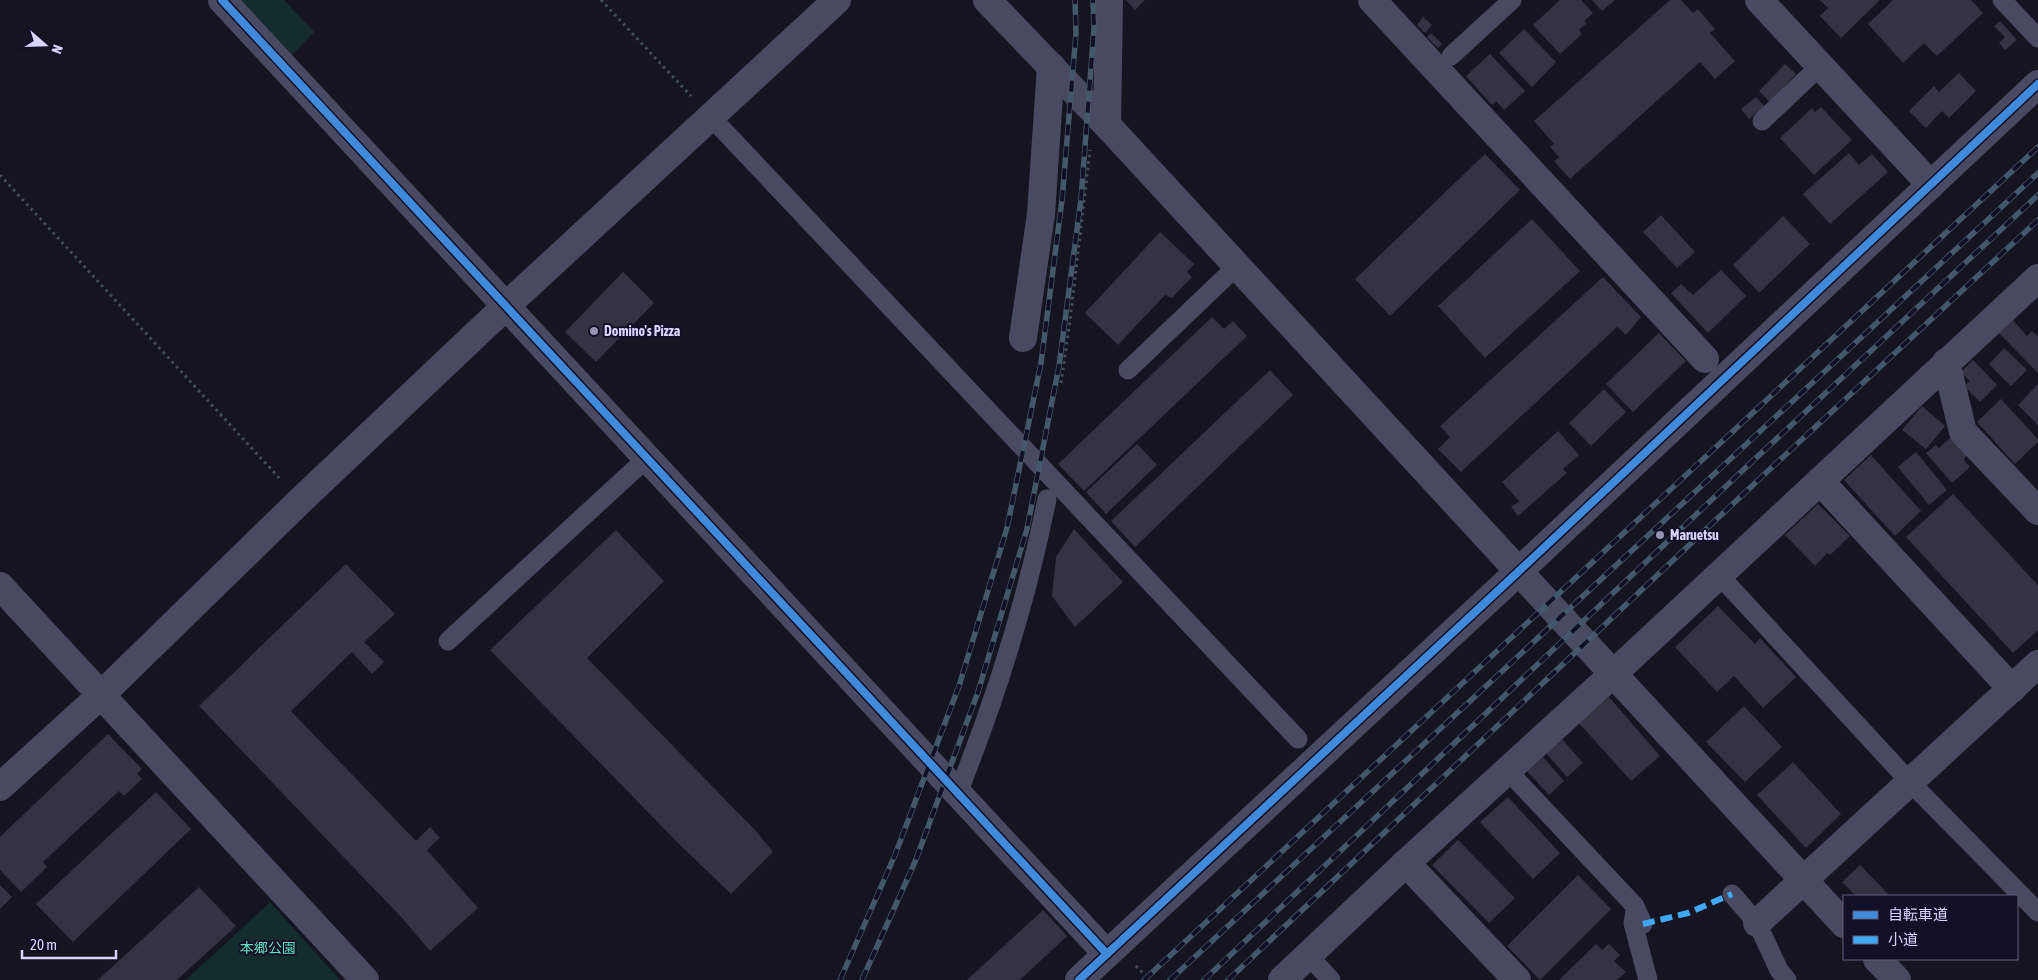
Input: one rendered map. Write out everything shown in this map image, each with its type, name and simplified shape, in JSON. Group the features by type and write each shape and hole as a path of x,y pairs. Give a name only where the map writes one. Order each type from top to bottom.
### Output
{"street":[{"path":"222,0 1107,954"},
{"path":"0,787 101,695 300,501 506,306 837,0"},
{"path":"988,0 1100,117 1843,923"},
{"path":"1100,117 1109,0"},
{"path":"1372,0 1705,359"},
{"path":"1759,0 1931,185"},
{"path":"1023,338 1041,214 1051,66"},
{"path":"1079,980 1518,572 2038,84"},
{"path":"1282,980 2038,278"},
{"path":"1946,362 1962,432 2038,512"},
{"path":"1820,481 2012,689"},
{"path":"0,586 365,980"},
{"path":"1757,923 2038,664"},
{"path":"1406,863 1517,980"},
{"path":"1878,960 1897,980"}],"lane":[{"path":"1451,56 1512,0"},
{"path":"2002,0 2038,38"},
{"path":"1762,121 1820,66"},
{"path":"710,116 1298,739"},
{"path":"1128,370 1237,266"},
{"path":"448,641 647,458"},
{"path":"958,793 976,748 1009,646 1037,551 1047,499"},
{"path":"1719,575 1910,782 2038,912"},
{"path":"1508,771 1635,906 1643,924"},
{"path":"1732,894 1757,923 1779,970 1787,980"},
{"path":"1635,906 1632,923 1648,980"},
{"path":"1308,956 1331,980"}],"path":[{"path":"601,0 710,116"},
{"path":"1061,383 1100,117"},
{"path":"0,175 300,501"}],"green space":[{"path":"240,0 284,0 314,32 292,55"},
{"name":"本郷公園","path":"270,902 340,980 186,980"}],"building":[{"path":"1126,0 1145,0 1135,10"},
{"path":"1560,0 1581,0 1593,13 1584,21 1587,23 1579,30 1582,34 1560,54 1533,25"},
{"path":"1592,0 1615,0 1602,11"},
{"path":"1670,0 1681,0 1693,13 1698,9 1715,29 1710,33 1735,61 1715,79 1700,62 1570,179 1554,161 1559,157 1550,147 1554,144 1534,121"},
{"path":"1820,0 1880,0 1841,38 1820,16 1828,8"},
{"path":"1893,0 1971,0 1983,13 1937,56 1924,43 1903,63 1868,24"},
{"path":"1423,17 1432,25 1425,33 1417,25"},
{"path":"2000,21 2017,40 2005,50 1999,43 2005,37 1994,26"},
{"path":"1524,29 1556,62 1532,87 1499,53"},
{"path":"1431,33 1442,44 1438,48 1427,37"},
{"path":"1490,54 1525,91 1504,110 1496,101 1492,105 1466,76"},
{"path":"1785,64 1796,74 1770,102 1759,91"},
{"path":"1959,73 1976,91 1949,118 1942,111 1926,128 1909,111 1934,86 1939,92"},
{"path":"1756,97 1764,106 1749,119 1741,109"},
{"path":"1821,107 1852,140 1814,175 1780,138 1812,108 1815,112"},
{"path":"1849,153 1859,165 1872,154 1888,172 1830,224 1803,194"},
{"path":"1485,154 1520,190 1390,316 1355,279"},
{"path":"1661,215 1695,252 1677,268 1643,232"},
{"path":"1783,216 1810,244 1759,293 1733,265"},
{"path":"1532,219 1580,271 1485,358 1438,306"},
{"path":"1160,232 1194,264 1187,272 1192,277 1172,298 1165,295 1118,345 1085,313"},
{"path":"1721,270 1746,296 1708,333 1671,293 1681,284 1693,295"},
{"path":"623,272 654,303 596,362 565,332"},
{"path":"1603,277 1641,317 1626,335 1617,327 1461,472 1438,449 1450,437 1440,426"},
{"path":"1212,317 1224,329 1233,321 1247,336 1084,491 1058,464"},
{"path":"2013,320 2027,336 2032,331 2038,336 2038,373 1999,333"},
{"path":"1659,333 1686,361 1633,412 1606,384"},
{"path":"2004,348 2027,370 2011,386 1989,364"},
{"path":"1973,360 1997,385 1980,402 1964,386 1970,381 1961,372"},
{"path":"1270,370 1293,395 1135,547 1111,521"},
{"path":"2038,384 2038,425 2018,405"},
{"path":"1604,389 1626,412 1591,446 1569,423"},
{"path":"2001,399 2038,439 2038,442 2015,464 1977,422"},
{"path":"1922,406 1945,426 1926,449 1902,430"},
{"path":"1558,431 1579,455 1563,469 1567,473 1518,516 1511,507 1519,501 1502,482"},
{"path":"1950,438 1967,455 1964,460 1970,467 1952,483 1926,453 1936,445 1939,448"},
{"path":"1137,444 1157,465 1106,514 1086,492"},
{"path":"1916,452 1947,490 1929,505 1898,467"},
{"path":"1871,455 1921,511 1895,536 1844,480"},
{"path":"1953,494 2038,585 2038,630 2013,653 1906,537"},
{"path":"1818,504 1850,536 1830,555 1827,553 1815,566 1785,535"},
{"path":"1074,529 1123,582 1075,627 1052,596 1056,557"},
{"path":"616,530 664,581 587,658 756,831 773,852 731,894 679,844 490,650"},
{"path":"346,564 395,614 364,642 384,662 372,674 352,652 291,711 416,841 430,827 440,838 427,850 478,908 430,951 403,919 199,706"},
{"path":"1718,606 1755,644 1760,638 1796,677 1763,708 1734,676 1717,692 1675,647"},
{"path":"1609,697 1660,756 1631,781 1579,723"},
{"path":"1744,706 1782,747 1745,782 1706,742"},
{"path":"108,734 142,769 137,774 142,779 124,796 119,791 43,862 47,867 21,892 0,870 0,837"},
{"path":"1562,739 1583,763 1567,777 1546,753"},
{"path":"1543,757 1564,781 1549,795 1527,771"},
{"path":"1793,762 1841,814 1806,848 1757,795"},
{"path":"156,792 191,829 73,942 36,904"},
{"path":"1508,797 1560,853 1533,879 1480,822"},
{"path":"1458,840 1515,898 1489,923 1432,865"},
{"path":"1860,865 1889,895 1855,895 1842,882"},
{"path":"1578,875 1611,909 1540,980 1507,946"},
{"path":"0,885 12,897 0,909"},
{"path":"199,887 236,926 177,980 98,980"},
{"path":"1043,910 1067,936 1020,980 967,980"},
{"path":"1596,944 1602,950 1609,944 1620,955 1614,961 1626,972 1617,980 1559,980"}],"railway":[{"path":"840,980 895,855 959,686 1007,528 1041,363 1062,200 1076,33 1075,0"},
{"path":"862,980 915,862 978,692 1027,529 1059,366 1081,199 1094,28 1093,0"},
{"path":"1144,980 2038,147"},
{"path":"1170,980 2038,173"},
{"path":"1204,980 1741,472 2038,195"},
{"path":"1228,980 1754,484 2038,220"}],"marked path":[{"path":"1643,924 1688,913 1732,894"}],"cycle path":[{"path":"222,0 1107,954"},
{"path":"1079,980 1518,572 2038,84"}],"place":[{"name":"Domino's Pizza","path":"594,331"},
{"name":"Maruetsu","path":"1660,535"}]}
